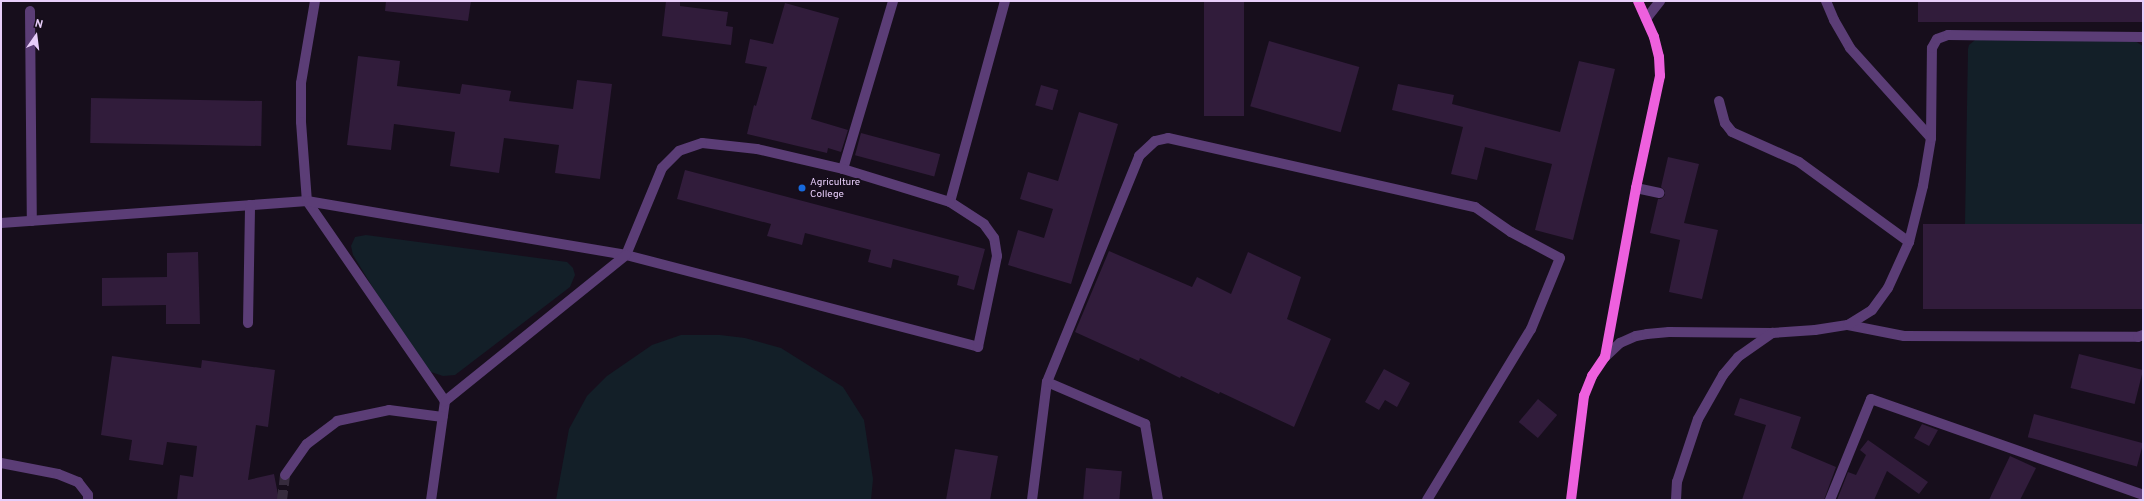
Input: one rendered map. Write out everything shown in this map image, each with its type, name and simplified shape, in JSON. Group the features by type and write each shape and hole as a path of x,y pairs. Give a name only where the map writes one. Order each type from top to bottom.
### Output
{"main road":[{"path":"1571,500 1584,396 1592,376 1604,357 1636,188 1660,76 1658,50 1654,37 1638,1"}],"street":[{"path":"315,1 301,83 301,122 307,201 445,400 431,500"},
{"path":"843,169 893,1"},
{"path":"950,202 1005,1"},
{"path":"1646,19 1660,1"},
{"path":"1826,1 1834,20 1850,48 1931,138"},
{"path":"30,11 32,221"},
{"path":"1848,325 1872,310 1888,288 1909,242 1923,186 1931,138 1932,48 1937,39 1948,35 2143,37"},
{"path":"1720,101 1725,123 1732,132 1799,162 1909,242"},
{"path":"1032,500 1047,382 1139,156 1155,141 1168,138 1475,207 1511,232 1560,258 1531,329 1427,500"},
{"path":"1,223 307,201 626,255 978,347 997,256 994,238 984,224 950,202 843,169 758,149 702,143 679,151 662,168 626,255 445,400"},
{"path":"1636,188 1659,193"},
{"path":"248,323 250,205"},
{"path":"1604,357 1620,344 1636,336 1669,332 1772,333 1848,325 1904,336 2138,337 2143,335"},
{"path":"1676,500 1677,482 1698,419 1723,375 1738,357 1772,333"},
{"path":"1047,382 1146,424 1158,500"},
{"path":"1830,500 1871,399 2143,496"},
{"path":"285,475 307,444 337,421 389,410 443,417"},
{"path":"1,463 58,474 78,482 88,495 88,500"}],"shaded area":[{"path":"1975,40 2135,41 2143,46 2143,225 1965,224 1968,49 1969,45"},
{"path":"366,235 567,262 573,268 575,275 570,287 455,375 443,376 428,371 416,358 353,255 351,246 355,237"},
{"path":"681,335 720,335 745,338 781,348 843,387 864,420 873,479 871,500 556,500 569,429 587,396 607,376 652,345"}],"building":[{"path":"386,1 471,1 468,21 385,11"},
{"path":"666,1 680,2 680,6 728,12 726,26 733,27 731,45 662,36"},
{"path":"1204,1 1244,1 1244,116 1204,116"},
{"path":"1918,1 2143,1 2143,22 1918,22"},
{"path":"785,3 839,18 811,119 848,130 841,152 828,148 827,153 747,134 754,105 756,106 767,67 745,63 750,39 773,44"},
{"path":"1269,41 1359,67 1341,132 1250,106"},
{"path":"358,56 400,61 397,86 460,94 462,84 511,91 509,101 573,109 577,80 612,84 600,179 555,173 559,145 504,138 499,173 450,166 455,132 394,124 391,150 347,145"},
{"path":"1579,61 1615,69 1573,240 1535,230 1552,164 1485,147 1477,180 1451,174 1463,127 1392,110 1398,84 1454,95 1452,104 1560,132"},
{"path":"1041,85 1058,90 1053,110 1035,105"},
{"path":"91,98 262,101 261,146 90,143"},
{"path":"1079,112 1118,124 1071,284 1008,265 1018,230 1044,238 1053,209 1020,199 1028,172 1058,181"},
{"path":"861,133 940,154 934,176 855,155"},
{"path":"1668,157 1699,164 1684,223 1718,230 1702,299 1669,292 1680,240 1650,233 1658,199 1661,199 1665,195 1665,191 1661,187"},
{"path":"685,170 985,249 974,290 957,285 959,276 893,259 891,268 868,262 871,250 805,233 802,245 767,236 771,224 677,199"},
{"path":"1923,224 2143,224 2143,309 1923,309"},
{"path":"1109,251 1192,287 1197,277 1231,294 1248,252 1301,277 1287,319 1331,339 1294,427 1220,392 1219,394 1181,376 1180,378 1140,358 1139,361 1075,332"},
{"path":"198,252 200,324 166,324 166,305 102,306 102,278 167,277 167,253"},
{"path":"2079,354 2143,370 2135,404 2071,388"},
{"path":"112,356 201,368 202,360 275,370 268,427 256,425 248,480 274,474 279,500 177,500 180,475 193,477 197,446 167,442 163,465 129,460 132,440 101,435"},
{"path":"1384,369 1410,383 1397,407 1385,400 1379,410 1365,402"},
{"path":"1740,398 1801,417 1791,448 1836,467 1824,500 1742,500 1766,425 1734,415"},
{"path":"1538,399 1557,415 1538,438 1519,422"},
{"path":"2034,414 2143,443 2137,466 2028,437"},
{"path":"1922,424 1938,430 1929,446 1914,438"},
{"path":"1868,440 1928,482 1919,494 1887,471 1874,500 1837,500 1848,472 1856,475 1866,455 1860,450"},
{"path":"955,449 998,456 990,500 946,500"},
{"path":"2010,456 2036,468 2020,500 1989,500"},
{"path":"1086,468 1122,471 1119,500 1083,500"}],"tunnel":[{"path":"282,500 285,475"}],"place":[{"name":"Agriculture College","path":"802,188"}]}
